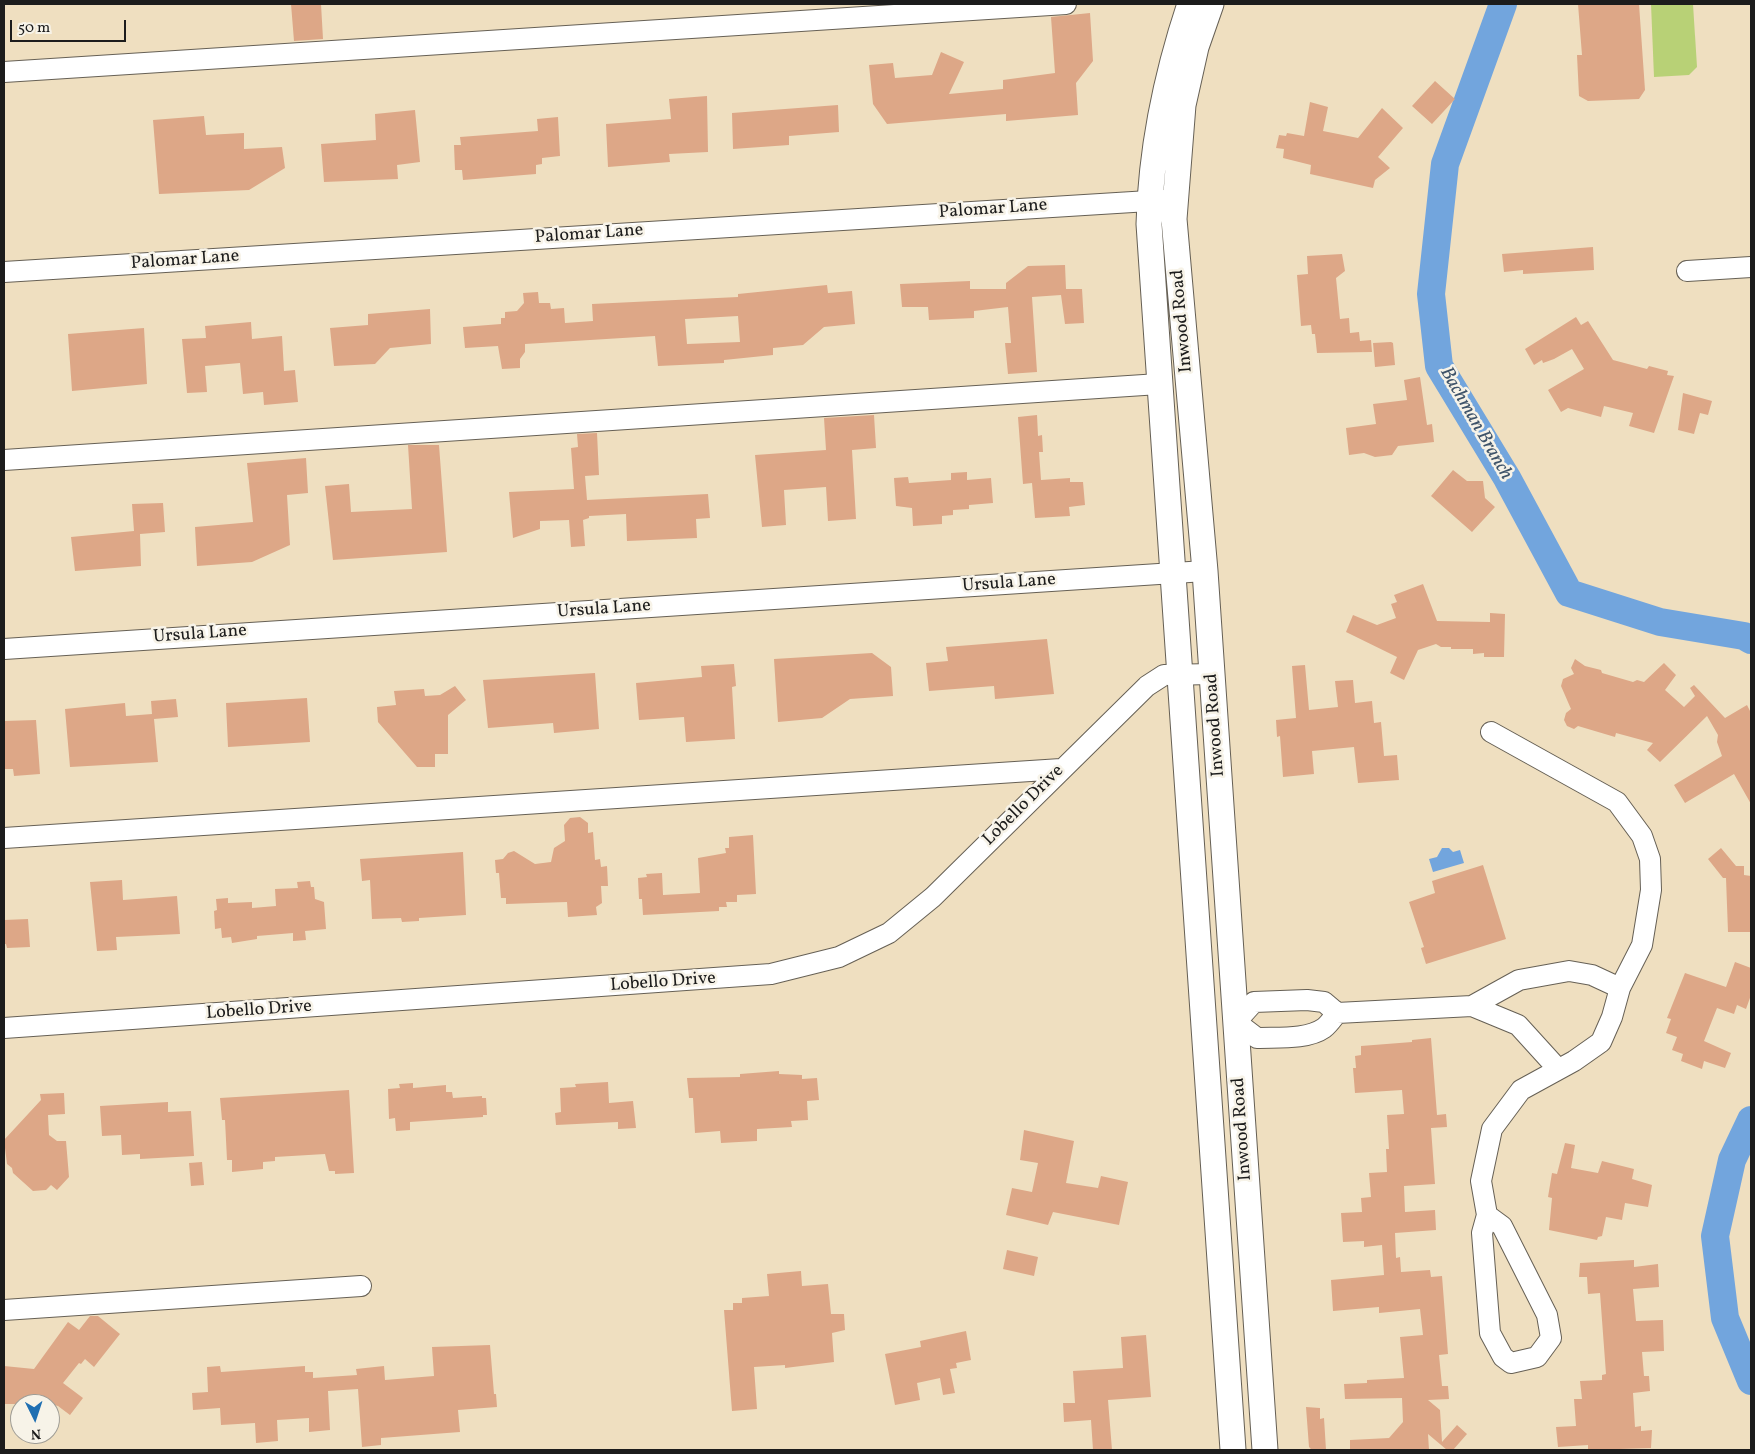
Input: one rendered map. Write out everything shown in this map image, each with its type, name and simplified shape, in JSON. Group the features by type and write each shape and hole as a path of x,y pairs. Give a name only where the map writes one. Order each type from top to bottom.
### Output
{"main road":[{"name":"Inwood Road","path":"1190,4 1170,65 1157,127 1150,200 1159,384 1233,1450"},
{"name":"Inwood Road","path":"1212,4 1196,47 1184,105 1174,199 1176,250 1205,571 1265,1450"},
{"path":"1204,1025 1236,1022"}],"street":[{"path":"4,72 1066,4"},
{"name":"Palomar Lane","path":"4,272 1174,199"},
{"path":"1687,271 1751,267"},
{"path":"4,460 1159,384"},
{"name":"Ursula Lane","path":"4,649 1205,571"},
{"name":"Lobello Drive","path":"4,1028 657,984 771,974 799,969 840,957 890,933 934,897 1147,686 1164,676 1212,674"},
{"path":"1488,1215 1502,1226 1547,1315 1551,1338 1537,1357 1511,1363 1503,1357 1490,1333 1482,1233 1488,1215 1481,1181 1492,1129 1522,1090 1574,1061 1601,1042 1612,1017 1620,988 1642,945 1651,890 1650,860 1642,836 1617,802 1491,732"},
{"path":"4,838 1062,769"},
{"path":"1472,1006 1519,980 1569,971 1592,975 1620,988"},
{"path":"1338,1013 1324,1028 1312,1034 1257,1038 1236,1022 1254,1002 1307,1000 1324,1002 1338,1013 1472,1006 1518,1025 1558,1069"},
{"path":"4,1310 361,1286"}],"green space":[{"path":"1651,4 1693,4 1697,67 1689,75 1654,77"}],"water":[{"path":"1442,848 1449,848 1453,852 1460,850 1464,863 1433,872 1429,859 1437,857"}],"building":[{"path":"291,4 321,4 323,39 294,41"},
{"path":"1578,4 1639,4 1645,90 1639,99 1588,101 1579,96 1577,55 1582,55"},
{"path":"1090,13 1093,61 1076,83 1078,115 1006,121 1006,114 887,124 873,104 869,65 893,63 895,78 932,75 941,52 964,62 949,94 1003,89 1003,80 1055,73 1051,17"},
{"path":"1435,81 1455,99 1432,124 1412,106"},
{"path":"707,96 708,152 669,154 670,162 608,167 606,124 671,119 669,99"},
{"path":"1310,102 1328,107 1323,131 1358,138 1382,108 1403,128 1378,157 1390,168 1375,180 1373,188 1310,174 1311,165 1283,158 1284,149 1276,148 1279,135 1286,136 1287,133 1304,136"},
{"path":"838,105 839,132 789,136 789,145 733,149 732,113"},
{"path":"415,110 420,162 397,165 398,179 324,182 321,144 376,140 375,114"},
{"path":"204,116 206,135 244,133 244,149 282,147 285,168 249,190 159,194 153,120"},
{"path":"558,117 560,156 542,158 542,164 536,165 536,174 463,180 462,170 455,170 454,145 461,145 460,137 538,131 537,119"},
{"path":"1593,247 1594,270 1523,274 1523,270 1504,272 1502,254"},
{"path":"1342,254 1345,271 1336,278 1340,319 1349,318 1350,333 1359,332 1360,341 1371,340 1372,352 1317,353 1315,334 1312,334 1311,325 1301,326 1297,275 1308,274 1307,256"},
{"path":"1065,265 1066,289 1082,289 1084,323 1065,324 1061,295 1032,297 1037,372 1008,374 1005,343 1011,343 1008,307 974,311 974,318 929,320 928,307 902,307 900,284 970,281 970,289 1006,289 1006,283 1028,266"},
{"path":"827,285 828,293 852,291 855,324 824,327 803,345 773,348 773,355 724,360 724,363 658,366 655,336 525,344 525,352 520,359 520,368 502,369 498,346 465,348 463,327 501,324 501,318 505,318 505,312 517,311 524,303 523,293 538,292 539,303 550,303 551,309 564,308 565,323 593,321 592,304 738,297 738,294","holes":["738,316 740,342 687,344 685,319"]},
{"path":"430,309 431,344 390,348 375,364 334,366 330,328 368,325 368,314"},
{"path":"1576,317 1581,325 1588,321 1613,360 1647,369 1649,366 1668,371 1667,375 1674,376 1654,433 1629,426 1633,413 1604,406 1601,417 1568,408 1561,412 1548,390 1584,369 1572,349 1554,359 1543,363 1542,360 1534,365 1525,349"},
{"path":"251,322 252,339 282,336 284,371 295,370 298,402 264,405 263,392 243,394 240,363 205,366 207,392 187,393 182,339 206,338 205,326"},
{"path":"144,328 147,384 72,391 68,334"},
{"path":"1373,343 1393,343 1395,365 1375,367"},
{"path":"1420,377 1427,425 1432,424 1434,442 1398,446 1392,455 1375,457 1364,453 1349,455 1346,428 1376,424 1373,404 1407,400 1404,380"},
{"path":"1683,393 1712,401 1708,415 1700,413 1694,434 1678,430"},
{"path":"874,415 876,448 852,450 856,519 828,521 826,487 784,490 786,525 762,527 755,455 826,450 824,418"},
{"path":"1037,415 1038,436 1042,435 1043,452 1039,452 1041,480 1070,478 1070,482 1083,482 1085,505 1069,507 1070,516 1035,518 1032,483 1023,484 1018,417"},
{"path":"597,433 599,475 585,476 587,500 708,494 710,518 696,519 697,538 627,541 626,514 589,516 589,518 583,520 585,546 571,547 569,520 540,521 540,529 513,538 509,492 574,489 571,448 578,447 577,434"},
{"path":"408,445 439,445 447,552 333,560 325,486 349,484 351,512 412,509"},
{"path":"306,458 308,493 287,495 290,545 252,562 197,566 195,527 253,522 247,463"},
{"path":"1453,470 1467,481 1483,481 1485,498 1495,507 1472,532 1431,496"},
{"path":"967,472 967,480 991,478 993,503 969,505 969,509 953,510 953,515 942,516 942,524 913,526 912,508 896,506 894,478 908,477 909,483 951,480 951,473"},
{"path":"163,503 165,532 140,534 141,566 75,571 71,537 134,531 132,504"},
{"path":"1423,584 1437,621 1490,622 1490,613 1505,614 1504,657 1484,657 1484,653 1473,654 1473,649 1451,649 1451,647 1441,647 1436,644 1418,650 1404,680 1390,673 1397,657 1346,632 1353,615 1377,625 1396,618 1391,604 1397,602 1394,595"},
{"path":"1047,639 1054,694 995,699 994,686 929,691 926,663 948,661 946,647"},
{"path":"872,653 891,667 893,696 850,699 822,718 778,722 774,659"},
{"path":"1575,659 1585,666 1601,670 1602,673 1633,682 1637,680 1644,682 1664,663 1676,675 1665,690 1684,707 1695,696 1690,688 1694,685 1725,718 1747,705 1751,713 1751,804 1734,774 1685,803 1674,785 1722,756 1717,742 1718,735 1707,716 1660,762 1647,750 1653,743 1616,733 1615,737 1578,726 1574,729 1567,726 1564,720 1566,713 1571,709 1561,686 1563,679 1574,674 1571,668"},
{"path":"734,664 736,686 732,687 735,739 686,742 684,717 639,720 636,683 702,677 701,666"},
{"path":"1305,665 1309,710 1338,707 1335,681 1353,680 1355,703 1372,701 1374,723 1381,722 1384,756 1397,755 1399,780 1358,783 1354,747 1312,751 1314,774 1283,777 1280,736 1277,737 1276,720 1296,718 1292,666"},
{"path":"595,673 599,729 554,733 553,723 488,728 483,680"},
{"path":"455,686 466,700 448,715 448,754 435,754 435,767 417,767 378,722 377,707 396,705 394,691 424,689 425,696 440,695"},
{"path":"307,698 310,742 228,747 226,703"},
{"path":"176,699 178,717 154,719 158,762 70,767 65,709 125,703 126,716 152,714 151,701"},
{"path":"36,720 40,774 14,776 13,769 4,769 4,721"},
{"path":"580,817 588,823 588,833 593,832 595,860 600,859 601,867 607,866 608,886 601,886 602,903 596,907 597,915 568,917 567,902 506,904 506,898 501,898 499,873 496,873 495,860 503,859 508,853 514,851 535,864 551,862 554,848 565,841 564,825 570,818"},
{"path":"753,835 756,894 737,895 737,902 726,902 727,907 719,907 719,911 643,915 642,899 639,899 638,878 647,877 646,874 662,873 663,895 700,893 698,858 726,853 725,848 729,848 729,837"},
{"path":"1721,848 1736,866 1744,866 1744,875 1751,876 1751,932 1728,932 1726,878 1723,878 1708,859"},
{"path":"463,852 466,915 419,918 419,921 402,922 401,918 372,919 370,880 362,881 360,859"},
{"path":"1483,865 1506,939 1426,964 1421,948 1424,947 1409,902 1435,893 1432,881"},
{"path":"122,880 123,900 177,896 180,934 116,937 117,950 97,951 90,882"},
{"path":"310,881 311,887 314,887 315,899 324,902 326,929 305,931 306,940 293,941 293,933 257,936 257,939 232,943 231,937 222,938 221,928 215,929 214,911 217,910 216,899 228,898 228,903 252,902 252,908 276,906 275,889 298,888 297,882"},
{"path":"28,919 30,947 7,948 6,944 4,944 4,920"},
{"path":"1735,962 1751,968 1751,995 1746,1009 1737,1005 1734,1014 1717,1008 1704,1041 1731,1053 1725,1068 1704,1061 1702,1069 1681,1061 1683,1054 1672,1050 1677,1037 1666,1033 1671,1019 1667,1018 1685,973 1726,987"},
{"path":"1431,1038 1437,1115 1446,1114 1447,1127 1431,1128 1435,1184 1404,1186 1405,1212 1435,1210 1436,1230 1395,1233 1396,1258 1400,1257 1401,1272 1430,1270 1431,1277 1442,1276 1448,1354 1439,1355 1442,1386 1448,1386 1449,1399 1428,1400 1440,1410 1442,1442 1457,1425 1467,1434 1453,1450 1447,1450 1428,1434 1429,1450 1350,1450 1350,1440 1389,1438 1403,1422 1402,1398 1345,1399 1344,1384 1367,1383 1367,1380 1404,1378 1400,1337 1423,1335 1420,1309 1379,1313 1379,1307 1333,1311 1331,1280 1384,1275 1382,1245 1364,1247 1364,1241 1343,1242 1341,1213 1362,1212 1361,1198 1371,1197 1369,1173 1387,1172 1386,1149 1389,1149 1387,1115 1404,1114 1402,1090 1355,1093 1353,1068 1356,1068 1355,1056 1361,1055 1361,1046 1412,1042 1412,1040"},
{"path":"779,1071 779,1074 802,1075 802,1079 817,1078 819,1100 807,1101 808,1120 791,1121 792,1127 757,1129 757,1141 721,1143 720,1131 695,1133 693,1098 689,1098 687,1078 740,1077 740,1074"},
{"path":"608,1082 609,1103 633,1101 636,1128 618,1129 618,1122 556,1125 555,1113 561,1112 560,1088 576,1087 575,1084"},
{"path":"413,1083 413,1088 446,1085 446,1092 452,1092 453,1098 482,1096 482,1098 486,1098 487,1115 483,1115 483,1117 410,1122 410,1130 396,1131 395,1118 389,1119 388,1089 400,1088 399,1084"},
{"path":"349,1090 354,1173 335,1174 335,1171 329,1171 325,1154 275,1157 275,1161 263,1162 263,1169 232,1172 232,1160 227,1160 225,1120 222,1120 220,1098"},
{"path":"64,1093 65,1114 48,1115 49,1135 57,1141 66,1141 69,1177 57,1190 51,1185 46,1190 33,1191 13,1173 12,1168 7,1164 4,1140 41,1100 40,1094"},
{"path":"168,1102 168,1112 191,1111 194,1156 140,1159 140,1154 122,1155 121,1135 102,1136 100,1106"},
{"path":"1024,1130 1074,1141 1066,1183 1098,1188 1101,1176 1128,1182 1119,1225 1053,1212 1048,1225 1006,1215 1012,1188 1032,1192 1038,1163 1020,1160"},
{"path":"1565,1143 1575,1145 1571,1168 1598,1173 1602,1161 1634,1169 1632,1179 1652,1185 1648,1207 1625,1203 1622,1220 1606,1217 1602,1236 1598,1237 1597,1240 1549,1230 1552,1198 1548,1197 1552,1173 1557,1174"},
{"path":"202,1162 204,1185 191,1186 189,1163"},
{"path":"1007,1250 1038,1257 1034,1276 1003,1269"},
{"path":"1634,1260 1634,1267 1658,1264 1659,1287 1633,1289 1636,1321 1663,1320 1664,1351 1642,1352 1644,1376 1649,1376 1650,1391 1633,1393 1635,1427 1641,1426 1641,1431 1652,1430 1651,1448 1588,1450 1588,1445 1558,1447 1556,1427 1576,1426 1574,1399 1582,1399 1580,1381 1602,1380 1602,1375 1606,1374 1600,1293 1588,1294 1587,1277 1579,1277 1580,1263"},
{"path":"801,1271 802,1286 828,1284 831,1314 844,1314 845,1330 832,1333 834,1362 785,1368 785,1365 754,1367 757,1409 732,1411 724,1310 733,1310 733,1303 742,1303 742,1298 769,1296 767,1274"},
{"path":"90,1316 98,1316 120,1334 94,1367 85,1359 81,1364 79,1363 63,1383 83,1398 70,1415 60,1408 60,1394 10,1394 10,1404 4,1404 4,1366 34,1369 68,1322 79,1330"},
{"path":"966,1331 971,1360 956,1363 957,1368 950,1369 955,1393 943,1395 940,1378 917,1383 920,1400 895,1405 885,1354 921,1347 920,1341"},
{"path":"1146,1335 1151,1397 1108,1400 1112,1450 1093,1450 1091,1420 1064,1422 1063,1403 1075,1403 1073,1371 1123,1368 1121,1337"},
{"path":"490,1345 494,1394 496,1394 497,1407 458,1410 460,1432 381,1438 381,1445 362,1447 358,1389 328,1391 330,1430 309,1432 309,1418 277,1420 278,1441 256,1443 255,1423 221,1425 220,1408 193,1410 192,1393 208,1392 207,1367 220,1366 221,1372 305,1366 305,1372 313,1372 313,1378 357,1375 356,1369 384,1366 385,1380 434,1376 432,1347"},
{"path":"1306,1407 1320,1408 1320,1419 1324,1418 1326,1450 1312,1450 1309,1447"}],"waterway":[{"name":"Bachman Branch","path":"1503,4 1445,164 1431,294 1439,366 1507,478 1569,593 1660,622 1744,636 1751,640"},
{"name":"Bachman Branch","path":"1751,1120 1732,1160 1715,1236 1725,1318 1751,1381"}]}
